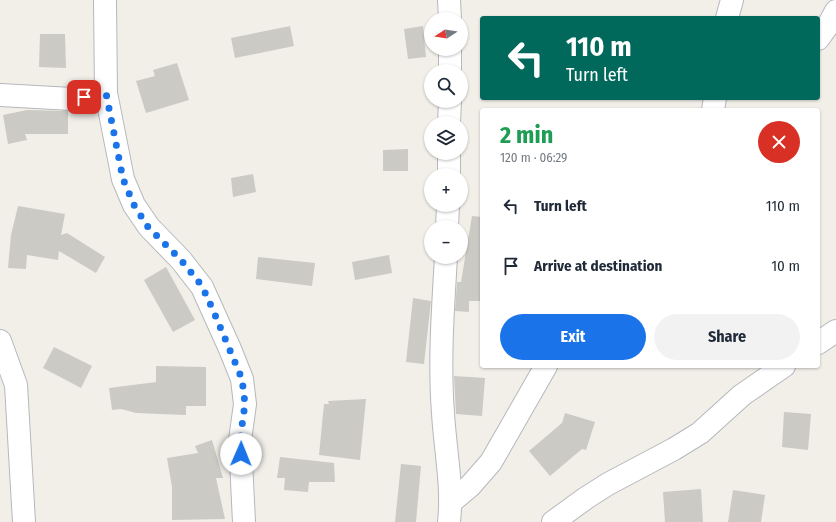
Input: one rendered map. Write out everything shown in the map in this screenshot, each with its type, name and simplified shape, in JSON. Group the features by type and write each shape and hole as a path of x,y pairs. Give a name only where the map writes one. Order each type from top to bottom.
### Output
{"street":[{"path":"105,0 106,93 123,179 134,205 148,227 181,260 202,286 242,379 245,404 240,440 244,522"},
{"path":"449,0 450,12"},
{"path":"728,16 732,0"},
{"path":"820,36 836,11"},
{"path":"0,95 72,99 106,93"},
{"path":"446,264 442,379 450,512"},
{"path":"820,342 836,331"},
{"path":"0,341 16,386 24,522"},
{"path":"450,512 491,462 545,368"},
{"path":"553,522 608,484 674,449 700,433 742,395 781,368"}],"building":[{"path":"290,26 294,46 235,58 231,38"},
{"path":"423,26 424,56 426,57 408,59 404,29"},
{"path":"40,34 65,34 66,68 39,67"},
{"path":"177,63 189,100 146,113 136,81 155,76 153,70"},
{"path":"27,110 68,111 68,134 25,134 27,140 8,144 3,115"},
{"path":"408,149 408,171 383,171 383,150"},
{"path":"253,174 256,192 233,197 231,178"},
{"path":"18,206 65,214 61,235 67,233 105,257 96,273 59,251 58,260 27,255 26,269 8,268 11,235"},
{"path":"472,216 480,217 480,301 469,301 469,312 455,311 457,282 461,282 464,264 468,264 468,240"},
{"path":"389,255 392,273 355,280 352,262"},
{"path":"258,257 315,263 312,286 256,279"},
{"path":"166,267 195,320 173,332 144,280"},
{"path":"413,298 431,301 424,364 406,362"},
{"path":"54,347 92,366 81,388 43,368"},
{"path":"156,366 206,367 206,406 186,406 186,415 136,413 121,409 112,410 109,388 156,382"},
{"path":"454,376 485,378 482,416 456,414"},
{"path":"366,399 360,460 319,455 324,404 329,404 328,401"},
{"path":"784,412 811,414 808,450 782,447"},
{"path":"565,413 595,422 586,450 582,449 550,476 529,451 562,423"},
{"path":"212,440 223,478 216,478 225,519 172,520 172,487 167,458 198,453 195,446"},
{"path":"280,457 334,463 335,482 309,482 308,492 284,490 285,478 277,478"},
{"path":"401,464 421,466 416,522 395,522"},
{"path":"701,489 703,522 665,522 663,492"},
{"path":"733,490 765,495 761,522 728,522"}],"route":[{"path":"84,97 106,93 123,179 134,205 148,227 181,260 202,286 213,310 242,379 245,404 240,440 241,454"}]}
